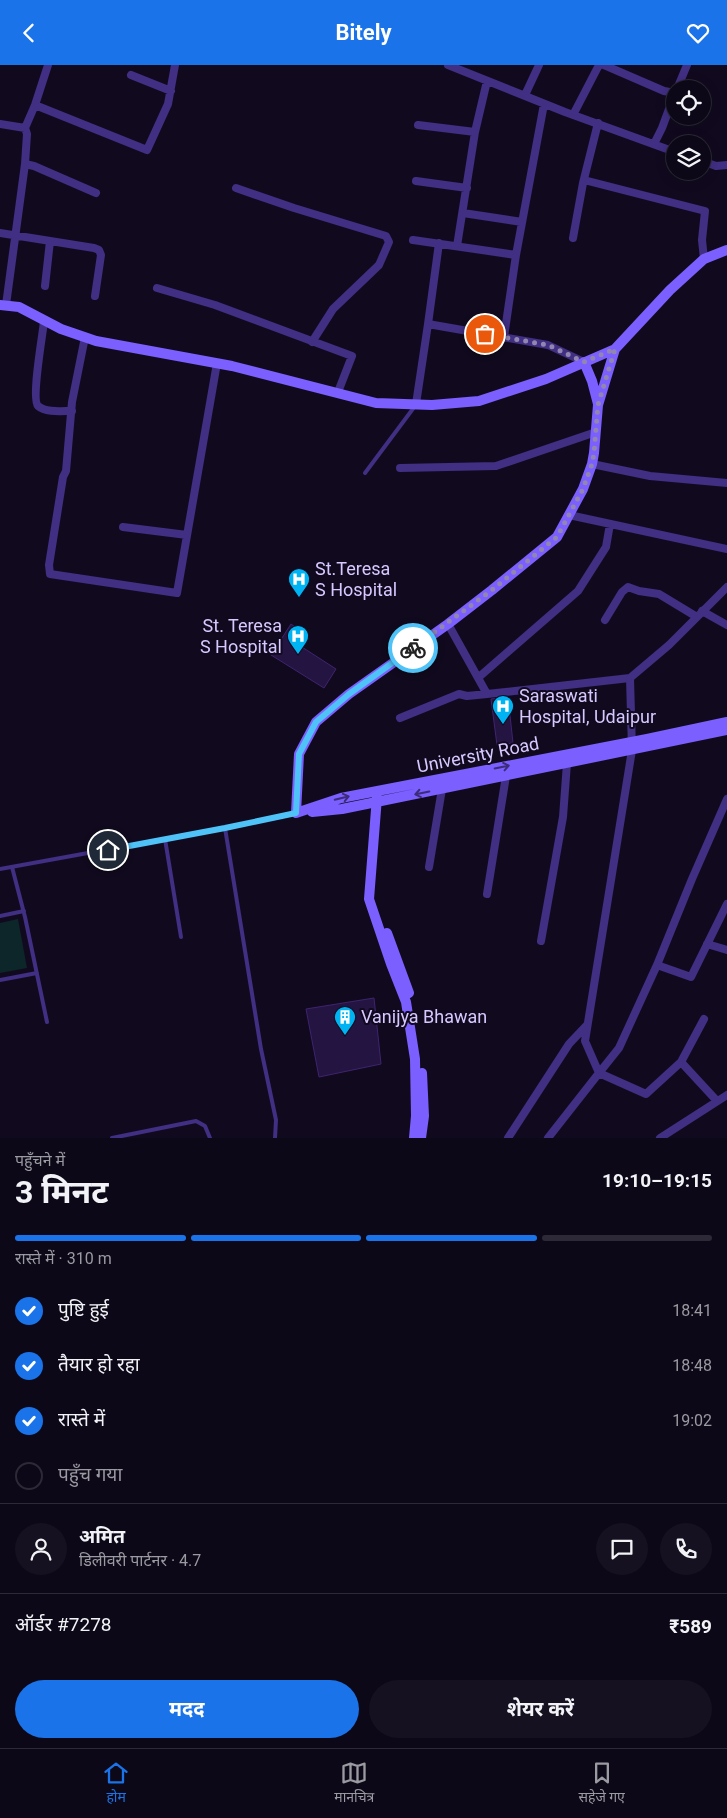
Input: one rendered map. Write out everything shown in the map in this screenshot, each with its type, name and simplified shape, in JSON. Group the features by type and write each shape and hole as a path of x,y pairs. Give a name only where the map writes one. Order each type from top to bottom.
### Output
{"street":[{"path":"48,65 35,105 25,128 27,134 25,164 3,305 18,307 61,329 96,341 217,363 376,403 432,405 479,401 546,379 615,349 670,290 704,259 727,250"},
{"path":"35,105 148,150 168,104 176,65"},
{"path":"525,95 539,65"},
{"path":"573,115 599,65"},
{"path":"604,65 666,91"},
{"path":"681,80 687,65"},
{"path":"451,66 544,104 666,148"},
{"path":"131,75 171,91"},
{"path":"457,246 464,213 475,132 487,81"},
{"path":"504,337 516,255 544,104"},
{"path":"654,143 666,118"},
{"path":"573,238 584,180 598,123"},
{"path":"0,124 25,128"},
{"path":"418,125 475,132"},
{"path":"25,164 34,165 96,193"},
{"path":"711,164 727,165"},
{"path":"584,180 705,211 702,240 704,259"},
{"path":"416,181 467,188"},
{"path":"236,188 386,236 389,242 379,265 333,309 312,342"},
{"path":"464,213 522,222"},
{"path":"0,233 99,250 101,255 95,296"},
{"path":"413,240 516,255"},
{"path":"45,286 50,241"},
{"path":"416,404 439,243"},
{"path":"157,288 216,305 352,357 338,392"},
{"path":"44,321 35,389 36,403 39,407 46,410 72,411"},
{"path":"428,324 548,345 584,362 592,381 598,405"},
{"path":"85,337 72,402 66,471 63,477 58,507 49,565 50,574 177,593 217,363"},
{"path":"296,813 299,754 316,722 349,694 448,624 557,537 583,489 592,464 598,405 615,349"},
{"path":"400,468 496,466 596,432"},
{"path":"592,464 650,476 727,483"},
{"path":"569,515 727,549"},
{"path":"479,677 578,591 606,547 610,524"},
{"path":"123,527 186,535"},
{"path":"605,620 622,592 628,587 659,594 699,614 727,625"},
{"path":"400,717 459,694 468,696 630,678 669,645 727,587"},
{"path":"448,624 487,694"},
{"path":"630,678 632,746 585,1041 599,1073 646,1094 681,1062 704,1019"},
{"name":"University Road","path":"296,813 342,809 506,776 567,763 727,722"},
{"name":"University Road","path":"296,813 341,798 376,791 727,730"},
{"path":"541,941 563,817 567,763"},
{"path":"487,894 506,776"},
{"path":"429,867 442,789"},
{"path":"376,791 378,802 369,899 406,1002 415,1059 416,1117 414,1138"},
{"path":"548,1138 619,1048 657,965 727,799"},
{"path":"369,889 375,900 411,998 422,1061 424,1116 421,1138"},
{"path":"657,965 691,977 727,904"},
{"path":"718,922 727,924"},
{"path":"707,944 727,950"},
{"path":"508,1138 568,1044 588,1025"},
{"path":"681,1062 717,1101"},
{"path":"660,1138 727,1095"}],"lane":[{"path":"365,473 416,404"},
{"name":"University Road","path":"0,869 225,828 296,813"},
{"path":"225,828 261,1049 276,1120 276,1138"},
{"path":"165,839 181,937"},
{"path":"12,867 24,911 47,1022"},
{"path":"0,916 24,911"},
{"path":"0,980 37,973"},
{"path":"112,1138 196,1121 205,1126 210,1138"}],"green space":[{"path":"18,919 27,968 0,973 0,923"}],"building":[{"path":"291,624 298,629 291,640 336,669 324,688 271,655"},
{"path":"508,697 513,743 497,745 491,699"},
{"name":"Vanijya Bhawan","path":"374,998 381,1064 319,1077 306,1009"}],"way so far":[{"path":"413,648 448,624 557,537 583,489 592,464 598,405 615,349 584,362 548,345 485,334"}],"place":[{"name":"St.Teresa S Hospital","path":"299,598"},
{"name":"St. Teresa S Hospital","path":"298,655"},
{"name":"Saraswati Hospital, Udaipur","path":"503,725"},
{"name":"Vanijya Bhawan","path":"345,1036"}],"route":[{"path":"108,850 296,813 299,754 316,722 349,694 413,648"}]}
